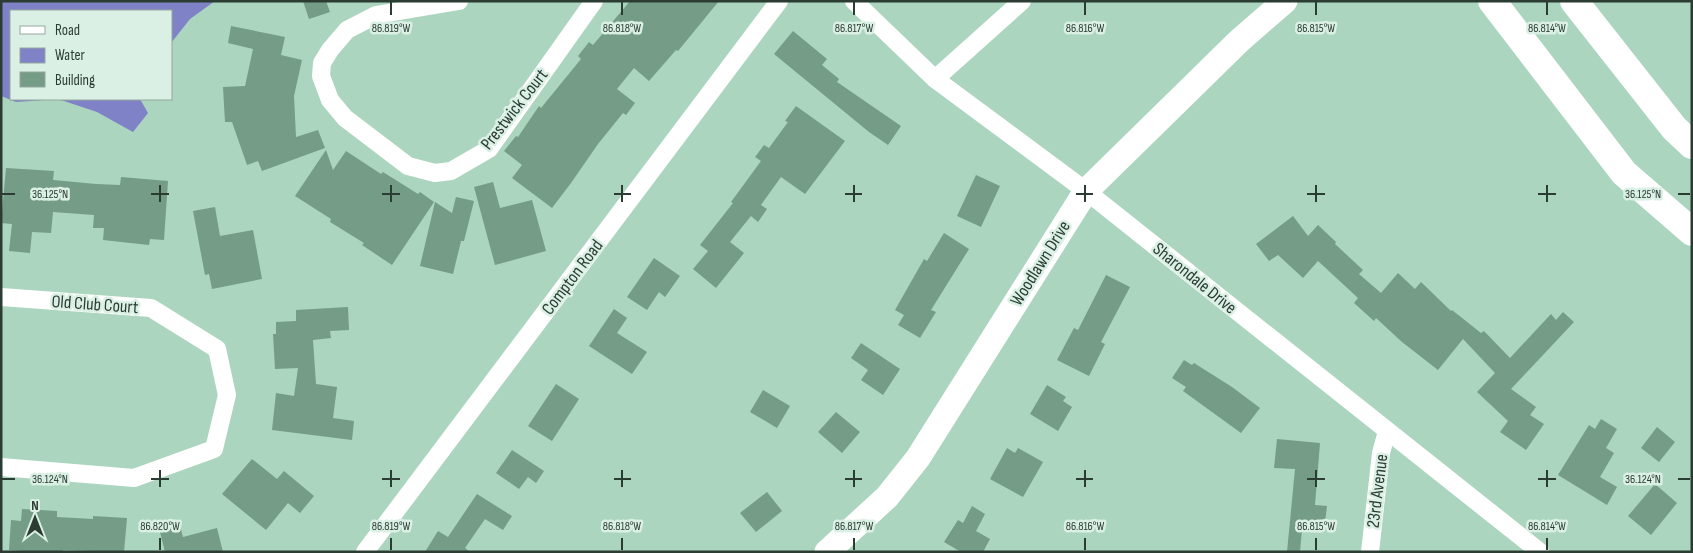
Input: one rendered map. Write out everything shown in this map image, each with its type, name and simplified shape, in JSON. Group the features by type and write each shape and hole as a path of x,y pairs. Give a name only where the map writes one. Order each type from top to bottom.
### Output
{"highway":[{"path":"1492,1 1671,231 1692,251"},
{"path":"1574,1 1674,128 1692,145"},
{"path":"1624,172 1692,232"}],"main road":[{"name":"Woodlawn Drive","path":"826,552 887,497 918,458 1086,190 1239,42 1285,1"}],"street":[{"name":"Prestwick Court","path":"459,1 376,15 347,30 322,63 321,76 330,100 345,118 408,166 435,173 452,171 489,149 594,1"},
{"name":"Compton Road","path":"365,552 779,1"},
{"name":"Sharondale Drive","path":"854,1 935,79 1086,190 1540,552"},
{"path":"935,79 1022,1"},
{"name":"Old Club Court","path":"1,297 151,308 218,349 227,395 214,449 134,478 1,467"},
{"name":"23rd Avenue","path":"1370,552 1381,453 1387,431"}],"water":[{"path":"1,1 215,1 190,19 172,42 172,10 10,10 10,100 1,96"},
{"path":"11,100 44,100 16,102"},
{"path":"61,100 141,100 148,113 133,132 97,112"}],"building":[{"path":"303,1 326,1 330,12 309,19"},
{"path":"630,1 719,1 678,51 676,50 649,81 634,68 617,89 635,103 626,115 623,113 598,144 552,208 512,178 522,165 504,151 516,136 518,137 539,106 541,108 581,59 578,56 589,42 593,45"},
{"path":"231,26 285,37 281,55 302,60 294,96 296,137 318,130 325,148 262,171 258,161 247,165 232,122 225,122 223,87 245,86 253,49 228,43"},
{"path":"793,31 827,59 822,65 839,79 837,82 901,126 888,145 869,132 774,54"},
{"path":"796,106 845,141 805,194 781,177 761,205 767,209 758,222 751,216 730,242 744,253 716,288 693,269 708,251 700,245 733,203 731,202 761,161 755,157 764,145 769,148 788,122 785,121"},
{"path":"326,150 333,170 346,151 381,174 383,172 418,194 420,192 434,202 392,265 362,245 364,243 330,222 331,219 295,196"},
{"path":"6,168 54,171 53,180 96,184 120,185 121,177 168,181 164,240 150,239 149,245 103,240 104,228 93,228 94,215 53,212 51,233 32,232 30,253 9,251 12,224 1,223"},
{"path":"976,175 1000,186 981,227 957,216"},
{"path":"493,182 500,208 532,200 546,251 495,265 474,187"},
{"path":"456,197 474,201 453,274 420,266 435,202 452,213"},
{"path":"215,207 220,236 253,230 262,279 212,289 209,274 205,275 193,211"},
{"path":"1293,216 1308,236 1318,225 1363,270 1359,274 1381,293 1398,273 1415,289 1421,282 1451,311 1481,333 1484,331 1510,358 1551,314 1556,320 1563,312 1574,322 1511,389 1536,407 1530,415 1544,424 1526,450 1500,432 1508,421 1477,392 1495,373 1463,339 1438,370 1402,342 1376,318 1374,321 1354,303 1358,298 1318,261 1303,278 1278,255 1269,261 1256,244"},
{"path":"944,233 969,249 931,310 936,312 920,338 898,325 904,315 895,310 924,259 927,261"},
{"path":"654,258 680,276 665,297 659,292 647,310 627,297"},
{"path":"1106,275 1130,287 1101,342 1105,344 1089,376 1057,360 1074,328 1078,330"},
{"path":"348,307 349,330 330,331 331,338 313,340 316,384 337,387 333,418 354,421 352,440 272,430 276,393 294,396 298,368 275,369 273,334 276,334 276,322 296,321 296,310"},
{"path":"614,309 627,318 617,333 647,352 632,374 589,346"},
{"path":"861,343 900,369 883,395 861,380 868,370 851,358"},
{"path":"1184,360 1192,365 1194,363 1232,387 1260,408 1241,433 1183,391 1186,387 1172,378"},
{"path":"556,384 579,399 552,441 528,426"},
{"path":"1047,385 1066,397 1063,401 1072,407 1058,431 1030,414"},
{"path":"763,390 790,406 777,428 750,412"},
{"path":"836,412 860,432 842,453 818,432"},
{"path":"1601,419 1617,429 1606,448 1614,453 1600,477 1617,487 1607,505 1558,475 1589,425 1595,429"},
{"path":"1657,427 1675,442 1659,462 1641,448"},
{"path":"1277,439 1320,443 1315,505 1327,506 1324,531 1302,529 1300,552 1287,552 1295,469 1274,468"},
{"path":"1007,448 1015,453 1018,448 1043,462 1023,497 990,479"},
{"path":"512,450 544,471 536,483 528,477 519,489 496,473"},
{"path":"252,459 277,479 284,471 314,496 300,513 288,503 266,530 222,494"},
{"path":"1655,484 1677,503 1651,535 1628,516"},
{"path":"767,492 782,511 756,532 740,513"},
{"path":"477,494 512,516 503,530 485,519 465,548 470,552 425,552 438,531 448,537"},
{"path":"972,506 985,514 976,531 990,539 983,552 961,552 944,542 958,520 963,523"},
{"path":"22,509 57,511 57,517 93,519 93,516 127,518 124,552 63,550 63,552 34,552 9,550 11,520 21,521"},
{"path":"180,526 183,537 217,528 223,552 165,552 160,532"}]}
